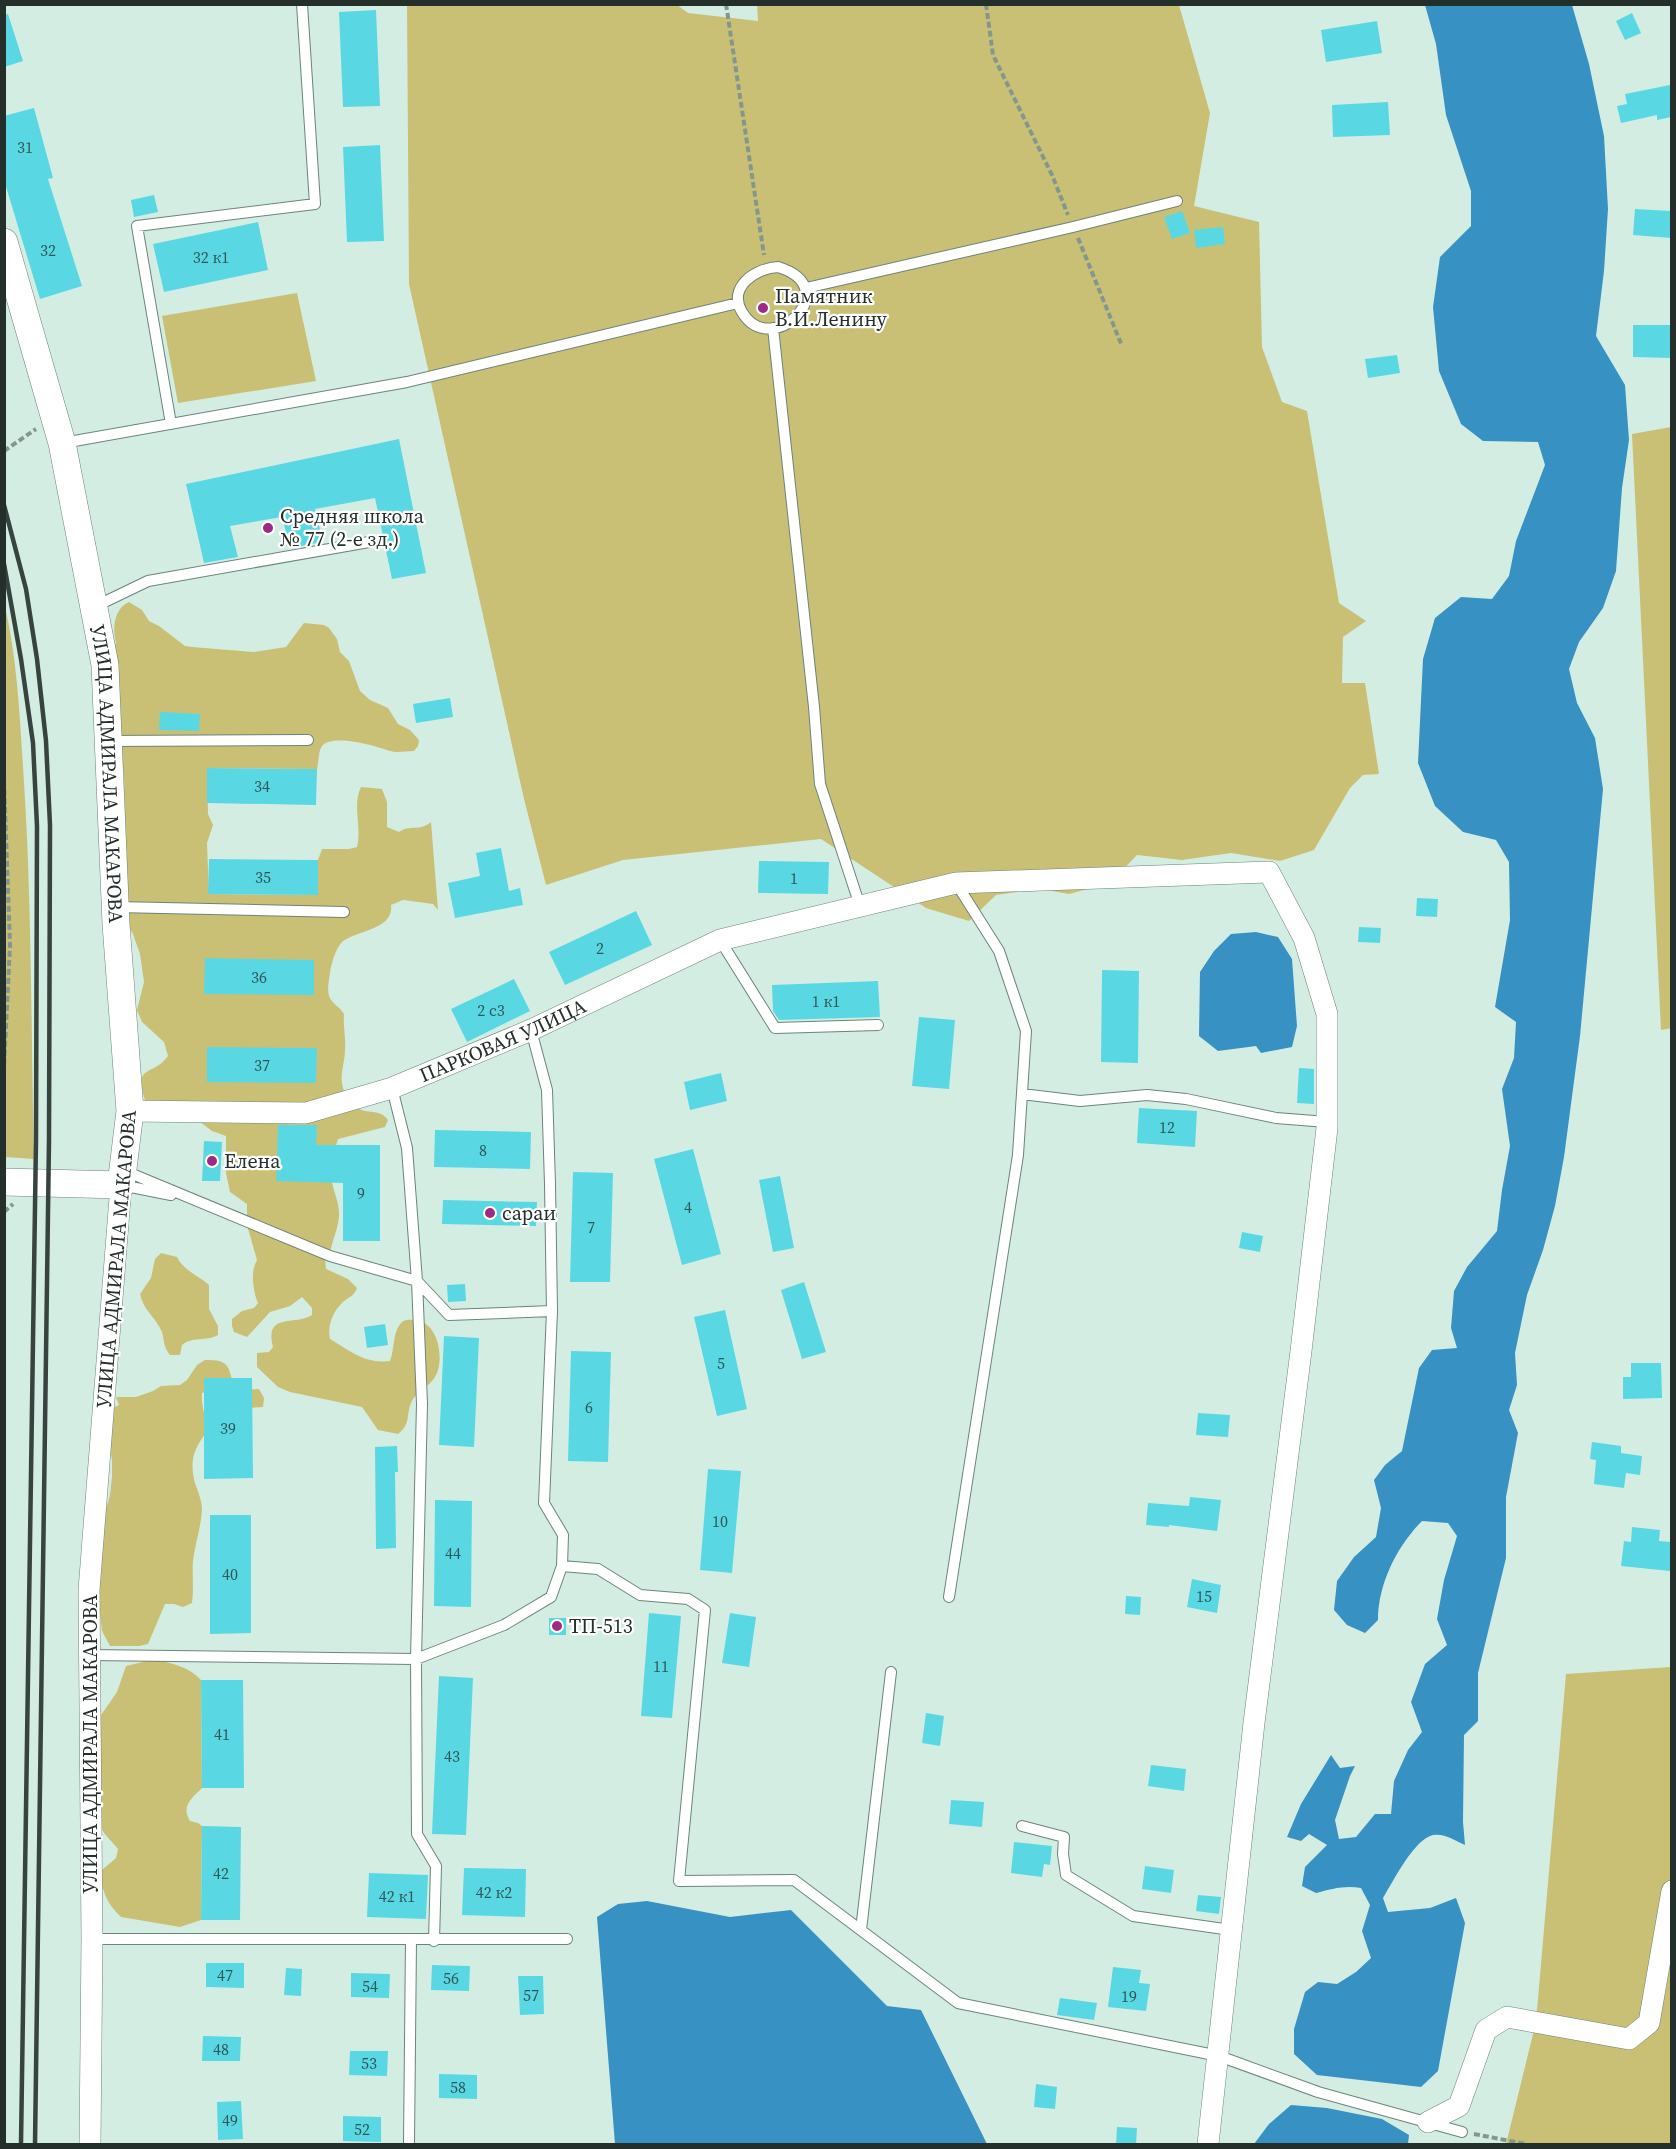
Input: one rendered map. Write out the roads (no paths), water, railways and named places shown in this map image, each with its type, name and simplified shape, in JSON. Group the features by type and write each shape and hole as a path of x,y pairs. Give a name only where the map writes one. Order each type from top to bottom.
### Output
{"street":[{"name":"УЛИЦА АДМИРАЛА МАКАРОВА","path":"4,242 62,443 105,665 115,907 130,1111 122,1178 89,1590 92,1939 90,2145"},
{"name":"ПАРКОВАЯ УЛИЦА","path":"130,1111 306,1113 392,1088 531,1030 720,940 956,883 1269,872 1304,938 1327,1014 1327,1122"},
{"path":"1208,2145 1254,1723 1327,1122"},
{"path":"4,1167 122,1178"},
{"path":"4,1182 122,1178"},
{"path":"1428,2122 1459,2106 1486,2030 1507,2017 1629,2039 1649,2022 1671,1891"}],"lane":[{"path":"171,424 137,226 315,204 302,4"},
{"path":"806,288 1177,201"},
{"path":"778,267 789,271 799,278 806,288 806,300 802,311 784,326 761,327 751,322 742,314 738,303 745,280 766,268 778,267"},
{"path":"62,443 407,382 738,303"},
{"path":"773,328 814,707 820,784 860,906"},
{"path":"94,608 148,581 369,542"},
{"path":"108,741 308,740"},
{"path":"949,1597 1018,1155 1026,1031 999,951 956,883"},
{"path":"115,907 344,912"},
{"path":"720,940 775,1028 878,1025"},
{"path":"88,1655 416,1659 504,1625 551,1597 562,1566 562,1535 544,1503 552,1311 547,1090 531,1030"},
{"path":"392,1088 407,1148 417,1281 422,1404 416,1659 417,1834 436,1866 434,1941"},
{"path":"1022,1095 1080,1101 1147,1095 1186,1099 1276,1118 1327,1122"},
{"path":"122,1178 197,1201 330,1256 417,1281 449,1315 552,1311"},
{"path":"562,1566 598,1569 640,1595 688,1599 705,1610 679,1881 794,1880 958,2003 1219,2056 1318,2092 1462,2132"},
{"path":"861,1930 891,1672"},
{"path":"1022,1826 1064,1837 1063,1854 1066,1875 1133,1916 1231,1930"},
{"path":"92,1939 434,1941 567,1939"},
{"path":"409,2145 411,1940"}],"water":[{"path":"1425,5 1572,5 1589,64 1604,136 1608,209 1604,271 1596,336 1625,385 1629,440 1622,488 1616,571 1603,608 1579,642 1569,669 1577,703 1595,738 1603,789 1580,1036 1564,1157 1555,1206 1527,1295 1515,1353 1517,1385 1509,1410 1518,1433 1506,1497 1506,1558 1478,1673 1478,1721 1464,1735 1465,1845 1441,1835 1426,1838 1411,1852 1383,1898 1388,1912 1430,1908 1456,1898 1465,1923 1438,2071 1421,2087 1317,2075 1294,2054 1294,2029 1305,1992 1318,1982 1337,1984 1356,1972 1371,1958 1362,1931 1370,1905 1361,1888 1344,1887 1316,1893 1302,1886 1305,1867 1327,1845 1309,1834 1301,1841 1287,1837 1301,1804 1331,1755 1340,1768 1355,1766 1335,1820 1339,1839 1356,1837 1375,1814 1391,1814 1394,1781 1408,1750 1422,1732 1411,1702 1425,1664 1447,1645 1437,1619 1444,1580 1457,1536 1448,1523 1422,1521 1397,1554 1385,1579 1378,1620 1365,1633 1347,1625 1334,1610 1337,1581 1354,1557 1376,1537 1381,1508 1374,1480 1385,1465 1402,1451 1419,1368 1432,1350 1457,1348 1451,1328 1454,1291 1467,1267 1497,1231 1510,1146 1502,1089 1514,1058 1516,1022 1495,1007 1510,920 1509,862 1496,840 1463,832 1435,806 1418,763 1423,659 1435,618 1461,597 1492,599 1509,576 1516,541 1545,465 1538,442 1483,441 1461,424 1439,371 1433,307 1440,257 1471,226 1471,191 1446,115 1436,44"},
{"path":"1256,932 1278,937 1292,959 1297,1026 1292,1047 1261,1053 1256,1046 1218,1051 1199,1036 1200,972 1214,951 1231,934"},
{"path":"647,1901 730,1917 791,1910 887,2006 921,2010 987,2144 615,2144 597,1917 618,1904"},
{"path":"1291,2105 1327,2108 1382,2119 1409,2135 1408,2144 1254,2144 1269,2124"}],"railway":[{"path":"4,505 26,589 37,659 46,741 50,825 49,1140 35,2144"},
{"path":"4,564 33,743 37,826 36,1140 21,2144"}],"place":[{"name":"Памятник В.И.Ленину","path":"763,308"},
{"name":"Средняя школа № 77 (2-е зд.)","path":"268,528"},
{"name":"Елена","path":"212,1161"},
{"name":"сараи","path":"490,1213"},
{"name":"ТП-513","path":"557,1626"}]}
